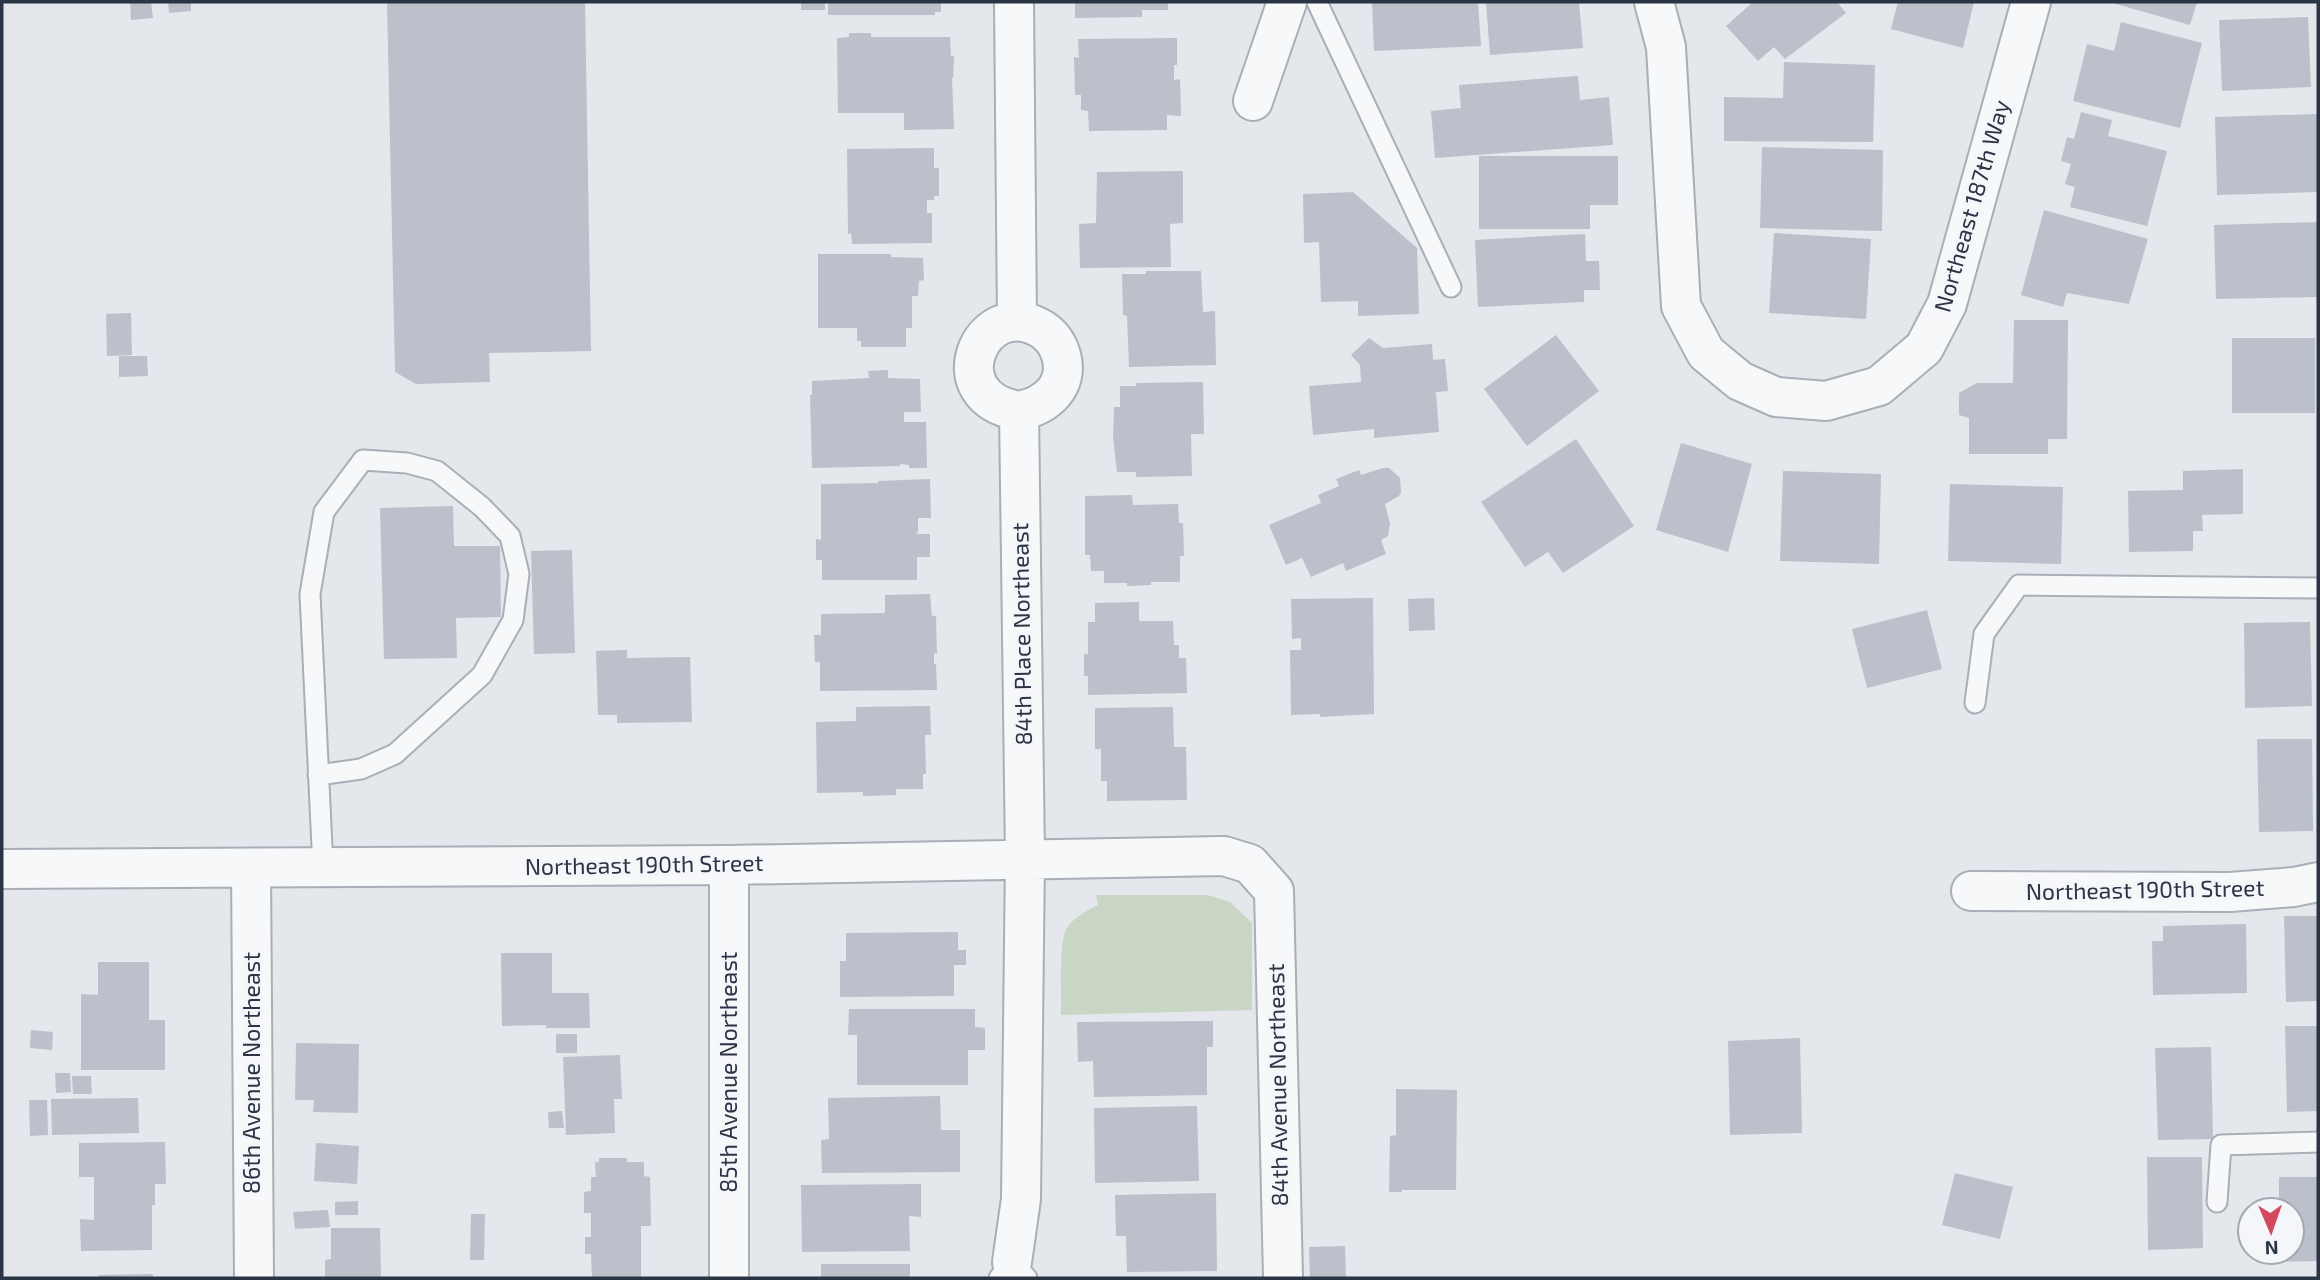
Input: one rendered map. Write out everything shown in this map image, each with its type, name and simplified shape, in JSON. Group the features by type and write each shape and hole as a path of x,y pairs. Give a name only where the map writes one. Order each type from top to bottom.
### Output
{"street":[{"path":"1013,2 1017,321"},
{"path":"1253,101 1287,2"},
{"name":"Northeast 187th Way","path":"1654,2 1666,47 1681,306 1706,353 1740,381 1776,397 1826,401 1879,386 1924,348 1947,304 2031,2"},
{"path":"1017,321 1033,324 1046,331 1057,343 1062,358 1062,373 1057,388 1048,400 1034,408 1019,411 1003,408 990,401 980,389 974,374 974,359 979,344 989,332 1002,324 1017,321"},
{"name":"84th Place Northeast","path":"1012,1273 1021,1199 1025,858 1019,411"},
{"name":"Northeast 190th Street","path":"2,869 729,865 1224,856 1250,864 1273,891"},
{"name":"85th Avenue Northeast","path":"729,865 729,1278"},
{"name":"86th Avenue Northeast","path":"251,868 254,1278"},
{"name":"Northeast 190th Street","path":"1971,891 2230,892 2294,887 2318,882"},
{"name":"84th Avenue Northeast","path":"1273,891 1283,1278"}],"lane":[{"path":"1317,2 1451,287"},
{"path":"318,775 361,769 395,754 482,674 513,620 519,574 510,536 482,507 437,471 407,463 363,460 324,512 310,594 318,775 323,868"},
{"path":"1975,703 1984,634 2019,585 2318,588"},
{"path":"2217,1202 2221,1145 2318,1142"}],"green space":[{"path":"1096,895 1207,895 1230,902 1252,923 1252,1010 1061,1015 1061,957 1064,935 1073,921 1098,905"}],"building":[{"path":"130,2 151,2 153,18 131,20"},
{"path":"168,2 191,2 191,11 169,13"},
{"path":"387,2 585,2 591,351 489,353 490,382 416,384 395,372"},
{"path":"801,2 825,2 825,10 801,10"},
{"path":"828,2 941,2 941,12 935,12 935,15 828,15"},
{"path":"1075,2 1168,2 1168,10 1142,10 1142,17 1075,18"},
{"path":"1372,2 1478,2 1481,46 1374,51"},
{"path":"1486,2 1579,2 1583,48 1490,55"},
{"path":"1753,2 1837,2 1846,13 1785,59 1774,47 1758,61 1726,26"},
{"path":"1898,2 1974,2 1963,48 1891,29"},
{"path":"2109,2 2197,2 2190,25"},
{"path":"2308,17 2311,87 2222,91 2219,20"},
{"path":"2121,22 2202,43 2180,128 2073,101 2087,44 2114,51"},
{"path":"849,33 871,33 871,37 950,37 951,56 954,56 954,129 904,130 904,113 838,113 837,38 849,37"},
{"path":"1177,38 1174,80 1180,79 1181,116 1167,115 1167,130 1089,131 1088,111 1081,110 1081,95 1075,95 1074,57 1079,58 1078,39"},
{"path":"1784,62 1875,65 1873,142 1724,141 1724,97 1783,98"},
{"path":"1578,76 1580,100 1609,97 1613,145 1435,158 1431,111 1461,108 1459,85"},
{"path":"2081,112 2112,120 2108,136 2167,151 2147,226 2070,207 2075,187 2065,184 2071,164 2061,161 2067,137 2074,139"},
{"path":"2317,114 2318,192 2217,195 2215,117"},
{"path":"1762,147 1883,150 1882,231 1760,228"},
{"path":"934,148 934,168 939,168 939,196 934,196 934,200 927,200 927,213 932,213 932,243 852,244 851,233 848,234 847,149"},
{"path":"1479,156 1618,156 1618,205 1590,205 1590,229 1479,229"},
{"path":"1183,171 1183,223 1170,224 1171,267 1080,268 1079,224 1096,223 1097,172"},
{"path":"1353,192 1417,248 1419,314 1358,316 1358,301 1321,302 1319,242 1304,243 1303,194"},
{"path":"2044,210 2148,239 2129,304 2067,293 2063,307 2021,295"},
{"path":"2318,222 2318,297 2216,299 2214,225"},
{"path":"1774,233 1871,239 1866,319 1769,313"},
{"path":"1585,234 1586,261 1599,261 1600,290 1584,290 1584,302 1478,307 1475,240"},
{"path":"818,254 891,254 891,257 923,258 924,280 919,281 918,296 912,296 912,328 906,328 906,347 861,347 861,341 857,341 857,328 818,328"},
{"path":"1146,271 1201,271 1203,312 1215,311 1216,365 1129,367 1122,274 1146,274"},
{"path":"131,313 132,355 107,356 106,314"},
{"path":"2014,320 2068,320 2067,439 2048,439 2048,454 1969,454 1969,418 1959,415 1959,393 1977,383 2013,383"},
{"path":"1556,335 1599,391 1527,446 1484,389"},
{"path":"1369,338 1383,348 1432,344 1433,360 1445,359 1448,391 1436,392 1439,432 1374,438 1374,429 1313,435 1309,386 1361,382 1360,365 1351,355"},
{"path":"2232,338 2315,338 2315,413 2232,413"},
{"path":"119,356 147,356 148,376 119,377"},
{"path":"888,370 888,378 920,379 921,412 904,412 904,422 926,422 927,468 909,468 909,465 900,464 812,468 812,381 869,378 868,371"},
{"path":"1203,382 1204,434 1191,434 1192,476 1136,477 1136,472 1117,472 1113,436 1114,407 1120,407 1120,386 1136,386 1136,383"},
{"path":"1576,439 1634,526 1563,573 1548,552 1525,567 1481,502"},
{"path":"1681,443 1752,464 1728,552 1656,530"},
{"path":"1389,468 1400,478 1401,492 1385,504 1390,524 1388,536 1381,540 1386,554 1346,571 1343,563 1311,577 1302,558 1286,565 1269,525 1321,503 1318,495 1339,486 1336,479 1359,470 1361,475"},
{"path":"2243,469 2243,514 2202,515 2203,531 2193,531 2193,551 2129,552 2128,491 2183,490 2183,471"},
{"path":"1783,471 1881,474 1879,564 1780,561"},
{"path":"930,479 931,518 918,518 916,534 930,534 930,557 917,557 917,580 822,580 822,560 816,560 816,539 821,540 821,484"},
{"path":"1950,484 2063,487 2061,564 1948,561"},
{"path":"1132,495 1133,505 1178,504 1179,523 1183,523 1184,556 1180,556 1180,582 1151,582 1151,585 1127,586 1127,583 1104,583 1104,571 1091,571 1090,555 1085,555 1085,496"},
{"path":"453,506 454,546 500,546 501,617 456,618 457,658 384,659 380,508"},
{"path":"572,550 575,653 534,654 531,551"},
{"path":"930,594 932,616 936,616 937,654 934,653 934,664 937,690 820,691 820,662 815,662 814,635 821,635 821,614 885,613 885,595"},
{"path":"1373,598 1374,714 1320,717 1320,714 1291,715 1290,650 1301,650 1301,638 1292,639 1291,599"},
{"path":"1434,598 1435,630 1409,631 1408,599"},
{"path":"1139,602 1139,621 1173,621 1174,645 1179,645 1179,658 1186,658 1187,693 1088,695 1088,676 1084,676 1084,654 1088,654 1088,622 1095,622 1095,603"},
{"path":"1927,610 1942,669 1867,688 1852,629"},
{"path":"2310,622 2312,706 2245,708 2244,623"},
{"path":"627,650 627,658 690,657 692,722 617,723 617,715 598,715 596,651"},
{"path":"930,706 931,735 925,735 926,774 923,774 923,789 896,789 896,795 863,796 863,792 817,793 816,722 856,721 856,707"},
{"path":"1173,707 1174,747 1186,747 1187,800 1107,801 1107,781 1101,781 1101,749 1095,749 1095,708"},
{"path":"2257,739 2312,739 2313,831 2259,832"},
{"path":"2284,916 2318,916 2318,1001 2286,1002"},
{"path":"2246,924 2247,993 2153,995 2152,941 2163,941 2163,926"},
{"path":"958,932 958,950 966,950 966,965 954,965 954,996 840,997 840,961 846,961 846,933"},
{"path":"501,953 552,953 552,993 589,993 590,1028 502,1026"},
{"path":"98,962 149,962 149,1020 165,1020 165,1070 81,1070 81,994 98,995"},
{"path":"849,1009 975,1009 975,1027 985,1028 985,1050 968,1050 968,1085 857,1085 857,1035 848,1035"},
{"path":"1213,1021 1213,1047 1207,1047 1207,1095 1094,1097 1093,1061 1078,1062 1077,1022"},
{"path":"2285,1026 2318,1026 2318,1111 2287,1112"},
{"path":"31,1030 53,1032 52,1050 30,1048"},
{"path":"556,1034 577,1034 577,1053 556,1053"},
{"path":"1800,1038 1802,1133 1730,1135 1728,1041"},
{"path":"296,1043 359,1044 358,1113 313,1112 314,1100 295,1100"},
{"path":"2211,1047 2213,1139 2158,1140 2155,1048"},
{"path":"620,1055 622,1099 614,1099 615,1133 566,1135 563,1057"},
{"path":"55,1073 70,1073 71,1092 56,1093"},
{"path":"72,1076 91,1076 92,1094 73,1094"},
{"path":"1396,1089 1457,1090 1456,1190 1389,1192 1390,1136 1396,1135"},
{"path":"940,1096 941,1130 960,1130 960,1172 822,1173 821,1140 829,1139 828,1098"},
{"path":"138,1098 139,1133 52,1135 51,1099"},
{"path":"29,1100 47,1100 48,1135 30,1136"},
{"path":"1197,1106 1199,1181 1095,1183 1094,1108"},
{"path":"562,1111 564,1128 549,1128 548,1112"},
{"path":"165,1142 166,1184 155,1184 152,1250 81,1251 80,1219 94,1220 94,1177 79,1177 79,1143"},
{"path":"316,1143 359,1146 357,1184 314,1181"},
{"path":"2147,1157 2202,1157 2203,1248 2148,1250"},
{"path":"599,1158 627,1158 627,1162 644,1162 644,1176 650,1177 651,1226 641,1226 641,1278 592,1278 591,1254 585,1254 585,1237 591,1237 591,1213 584,1213 584,1192 591,1191 591,1177 596,1177 595,1162 599,1162"},
{"path":"1955,1173 2013,1187 2000,1239 1942,1225"},
{"path":"2279,1177 2318,1177 2318,1261 2306,1261 2306,1196 2279,1196"},
{"path":"921,1184 921,1217 909,1216 910,1251 802,1252 801,1185"},
{"path":"1216,1193 1217,1271 1127,1272 1126,1236 1116,1236 1115,1195"},
{"path":"358,1201 358,1215 335,1215 335,1202"},
{"path":"328,1210 330,1227 295,1229 293,1212"},
{"path":"471,1214 485,1214 484,1260 470,1260"},
{"path":"331,1228 380,1228 381,1278 325,1278 325,1260 331,1259"},
{"path":"1345,1246 1346,1278 1310,1278 1309,1247"},
{"path":"821,1264 910,1264 910,1278 821,1278"},
{"path":"153,1274 153,1278 99,1278 98,1275"}]}
